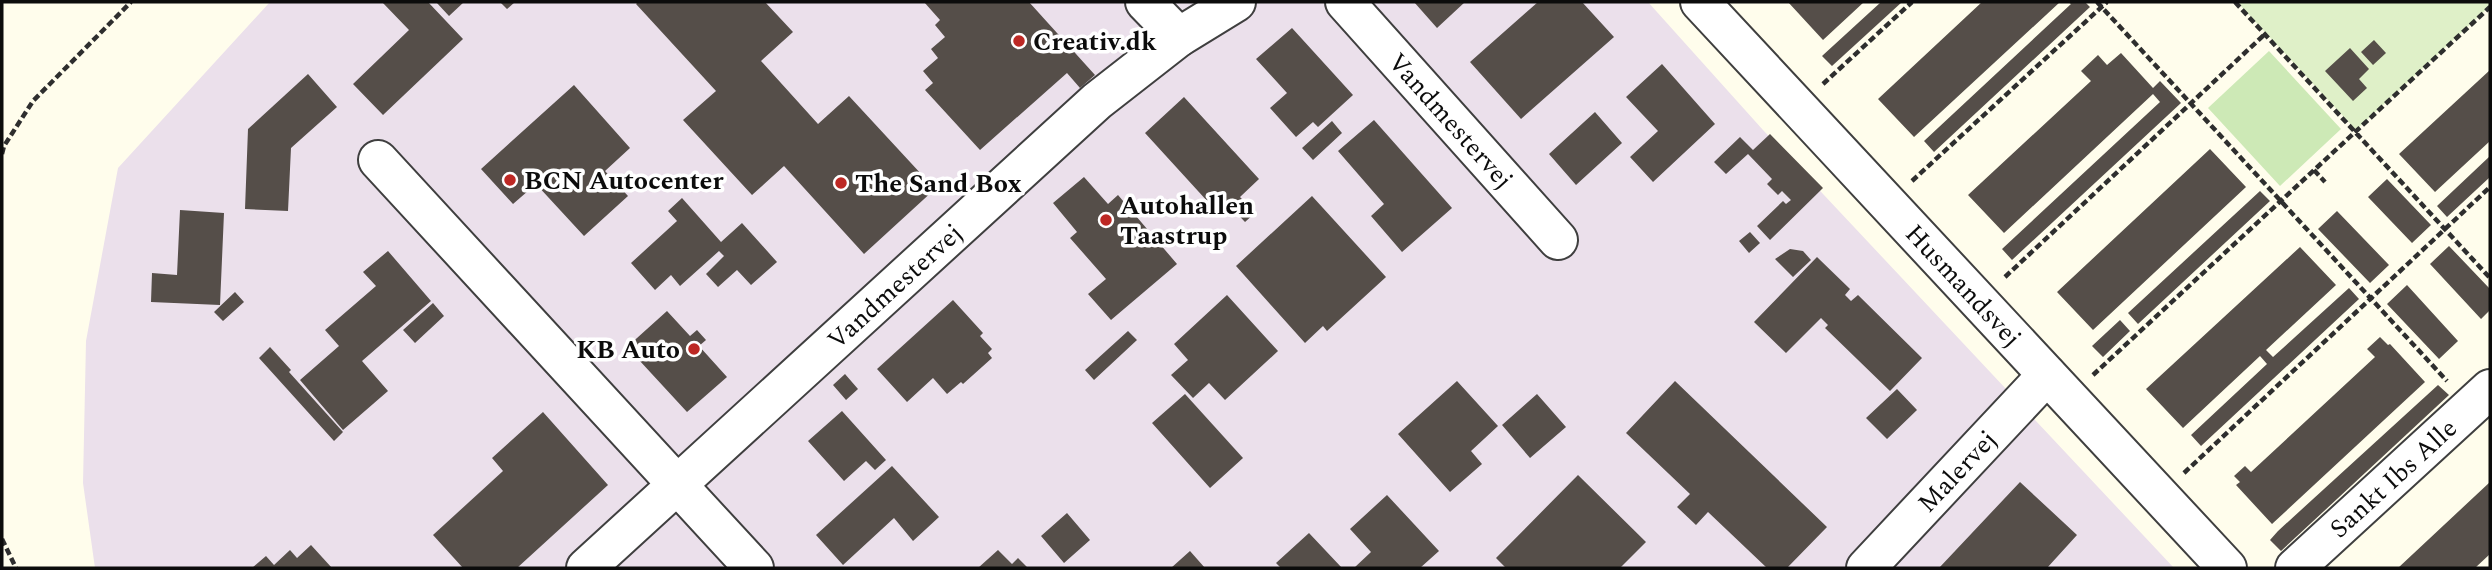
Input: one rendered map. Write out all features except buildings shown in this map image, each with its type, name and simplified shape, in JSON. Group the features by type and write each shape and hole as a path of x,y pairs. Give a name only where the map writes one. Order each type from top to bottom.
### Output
{"street":[{"path":"1145,2 1179,37"},
{"name":"Vandmestervej","path":"586,568 1097,101 1179,37 1236,2"},
{"name":"Vandmestervej","path":"1345,2 1558,240"},
{"name":"Husmandsvej","path":"1700,2 2227,568"},
{"path":"378,160 754,568"},
{"name":"Malervej","path":"1866,568 2057,386"},
{"name":"Sankt Ibs Alle","path":"2295,568 2480,398"}],"path":[{"path":"2,153 33,101 131,2"},
{"path":"1798,107 1912,2"},
{"path":"2097,2 2371,299 2480,398"},
{"path":"1887,204 2107,2"},
{"path":"2235,2 2490,278"},
{"path":"2057,386 2281,201 2490,7"},
{"path":"1978,301 2264,34"},
{"path":"2314,170 2325,182"},
{"path":"2160,496 2490,187"},
{"path":"2,539 16,568"}],"shaded area":[{"path":"270,2 1648,2 1763,130 2174,568 95,568 83,483 86,341 118,168"}],"green space":[{"path":"2237,2 2490,2 2490,6 2356,130"},
{"path":"2269,51 2341,129 2280,186 2208,108"}],"place":[{"name":"Creativ.dk","path":"1019,41"},
{"name":"BCN Autocenter","path":"510,180"},
{"name":"The Sand Box","path":"841,183"},
{"name":"Autohallen Taastrup","path":"1106,220"},
{"name":"KB Auto","path":"694,349"}]}
